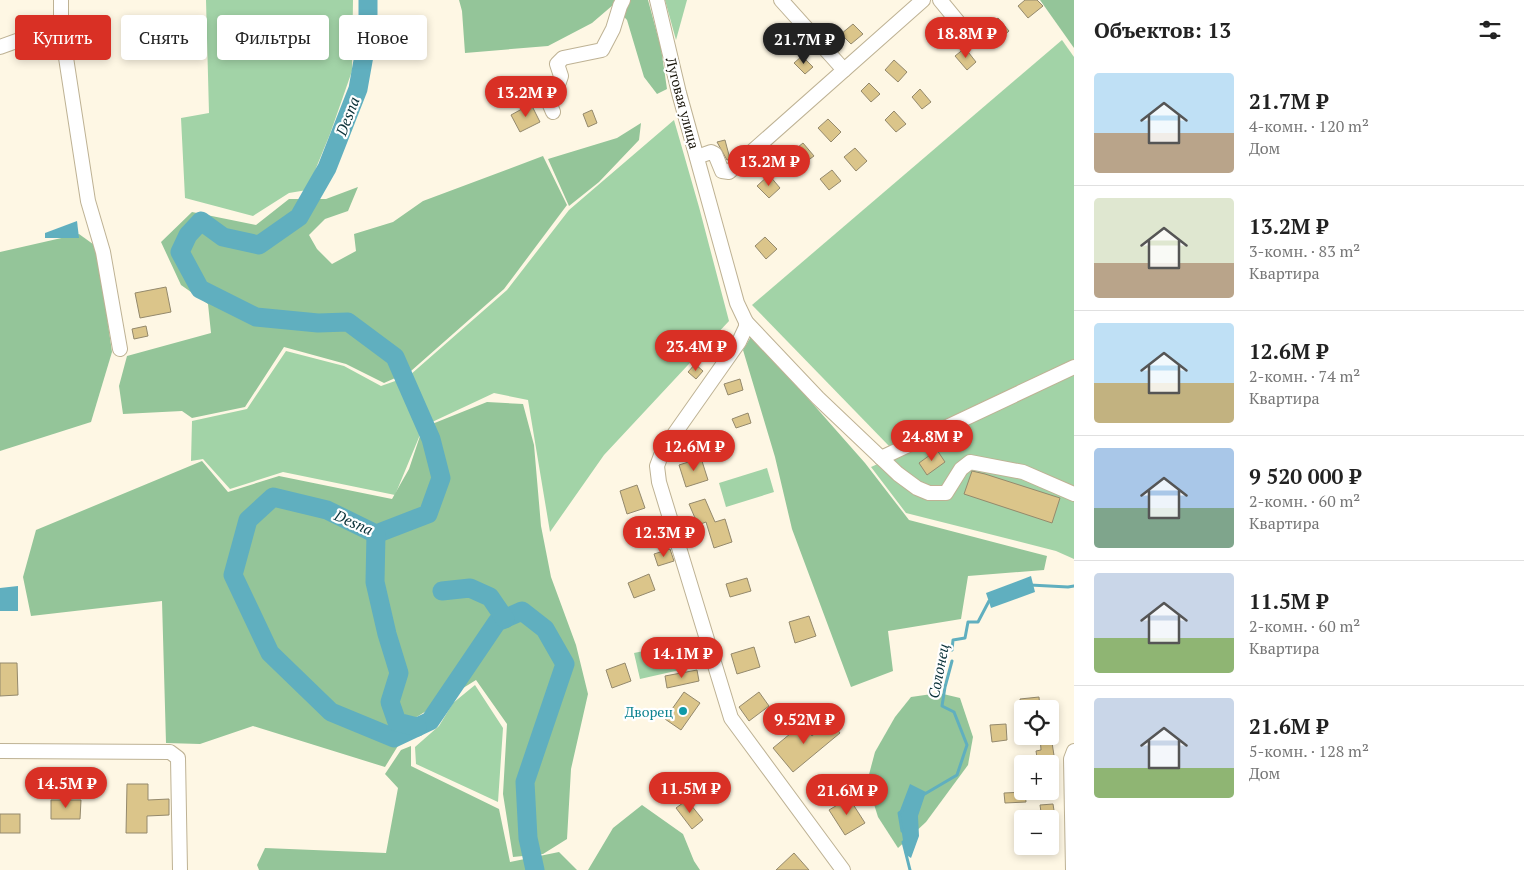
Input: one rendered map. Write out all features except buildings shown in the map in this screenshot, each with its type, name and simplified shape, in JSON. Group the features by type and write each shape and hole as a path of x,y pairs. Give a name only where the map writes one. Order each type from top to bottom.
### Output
{"street":[{"path":"61,0 61,15"},
{"path":"553,112 544,91 549,86 559,82 562,76 557,64 563,58 602,50 613,29 620,6 624,0"},
{"name":"Луговая улица","path":"657,0 737,303 746,322 818,398 898,474 917,488 929,493 946,493 961,469 970,462 1023,472 1074,494"},
{"path":"781,0 844,70"},
{"path":"697,156 711,152 715,154 722,171 729,172 923,0"},
{"path":"940,0 963,28"},
{"path":"0,47 15,42"},
{"path":"66,60 88,201 103,252 120,349"},
{"path":"746,322 746,326 735,348 663,450 657,466 659,482 731,718 843,870"},
{"path":"882,458 1074,366"},
{"path":"0,751 170,752 178,758 180,870"},
{"path":"1073,870 1071,759 1074,751"}],"green space":[{"path":"206,0 353,0 353,15 339,15 339,60 352,60 352,71 330,134 307,190 289,193 253,216 185,198 181,118 209,113"},
{"path":"459,0 648,0 661,48 667,89 657,94 644,77 627,20 613,5 592,23 548,46 465,53 462,11"},
{"path":"665,0 687,0 676,40"},
{"path":"1040,0 1074,0 1074,48"},
{"path":"1062,40 1074,57 1074,359 889,446 752,305"},
{"path":"674,120 729,321 604,455 550,532 528,400 494,393 430,423 410,375 507,290 569,210"},
{"path":"641,123 639,140 599,182 569,206 548,159 617,138"},
{"path":"543,156 567,205 504,289 411,371 384,383 346,364 284,347 245,407 192,418 182,411 123,414 119,386 127,356 211,333 208,304 181,285 161,242 192,212 256,225 289,199 326,199 358,187 348,211 325,219 309,235 317,249 332,264 356,251 354,234 393,222 423,201"},
{"path":"79,234 97,247 112,352 91,422 0,451 0,252"},
{"path":"752,335 865,463 909,520 1047,556 1044,570 968,576 961,619 888,631 893,671 851,687 792,529 775,457 743,350"},
{"path":"286,351 344,366 381,386 398,380 422,430 395,495 283,472 230,489 203,459 191,461 192,421 247,409"},
{"path":"1074,375 1074,559 1056,551 906,513 871,467"},
{"path":"487,402 523,404 534,445 541,526 551,577 576,645 588,694 571,769 567,839 543,854 513,857 503,794 507,724 476,680 415,718 385,767 253,726 200,744 166,743 162,601 31,616 23,577 36,530 202,461 228,492 279,476 392,499 409,469 422,430 432,424"},
{"path":"767,468 774,492 726,507 719,483"},
{"path":"687,642 693,667 640,679 634,653"},
{"path":"475,685 503,728 498,802 416,764 415,747 439,726 453,703"},
{"path":"939,693 960,698 973,737 968,765 926,822 898,848 878,817 867,782 875,752 895,717 911,697"},
{"path":"411,746 411,766 499,809 510,862 559,852 577,870 259,870 257,865 265,848 386,853 398,788 385,774 401,750"},
{"path":"642,805 683,834 694,861 700,870 588,870 613,828"}],"water":[{"path":"77,221 79,238 45,238 45,233"},
{"path":"1031,576 1035,592 991,608 986,593"},
{"path":"18,586 18,611 0,611 0,588"},
{"path":"910,784 926,792 918,816 919,836 911,858 905,854 899,813"}],"waterway":[{"name":"Desna","path":"368,0 368,33 358,89 327,168 299,217 259,245 223,237 201,221 188,235 180,252 200,289 256,317 318,323 348,322 395,357 431,439 441,478 428,514 376,534 327,510 273,497 248,520 233,575 270,653 331,712 394,738 430,721 497,622 522,611 545,629 565,664 525,782 528,838 535,870"},
{"path":"376,534 375,582 387,634 399,673 390,702 397,722 417,727"},
{"name":"Солонец","path":"1030,585 1074,586"},
{"path":"442,591 470,588 490,597 505,619"},
{"name":"Солонец","path":"952,650 953,640 965,638 968,622 978,622 991,600"},
{"name":"Солонец","path":"923,795 957,775 967,745 954,712 942,706 952,661"},
{"name":"Солонец","path":"902,811 899,813 902,831"},
{"name":"Солонец","path":"903,842 910,870"}],"place":[{"name":"Дворец","path":"683,711"}]}
